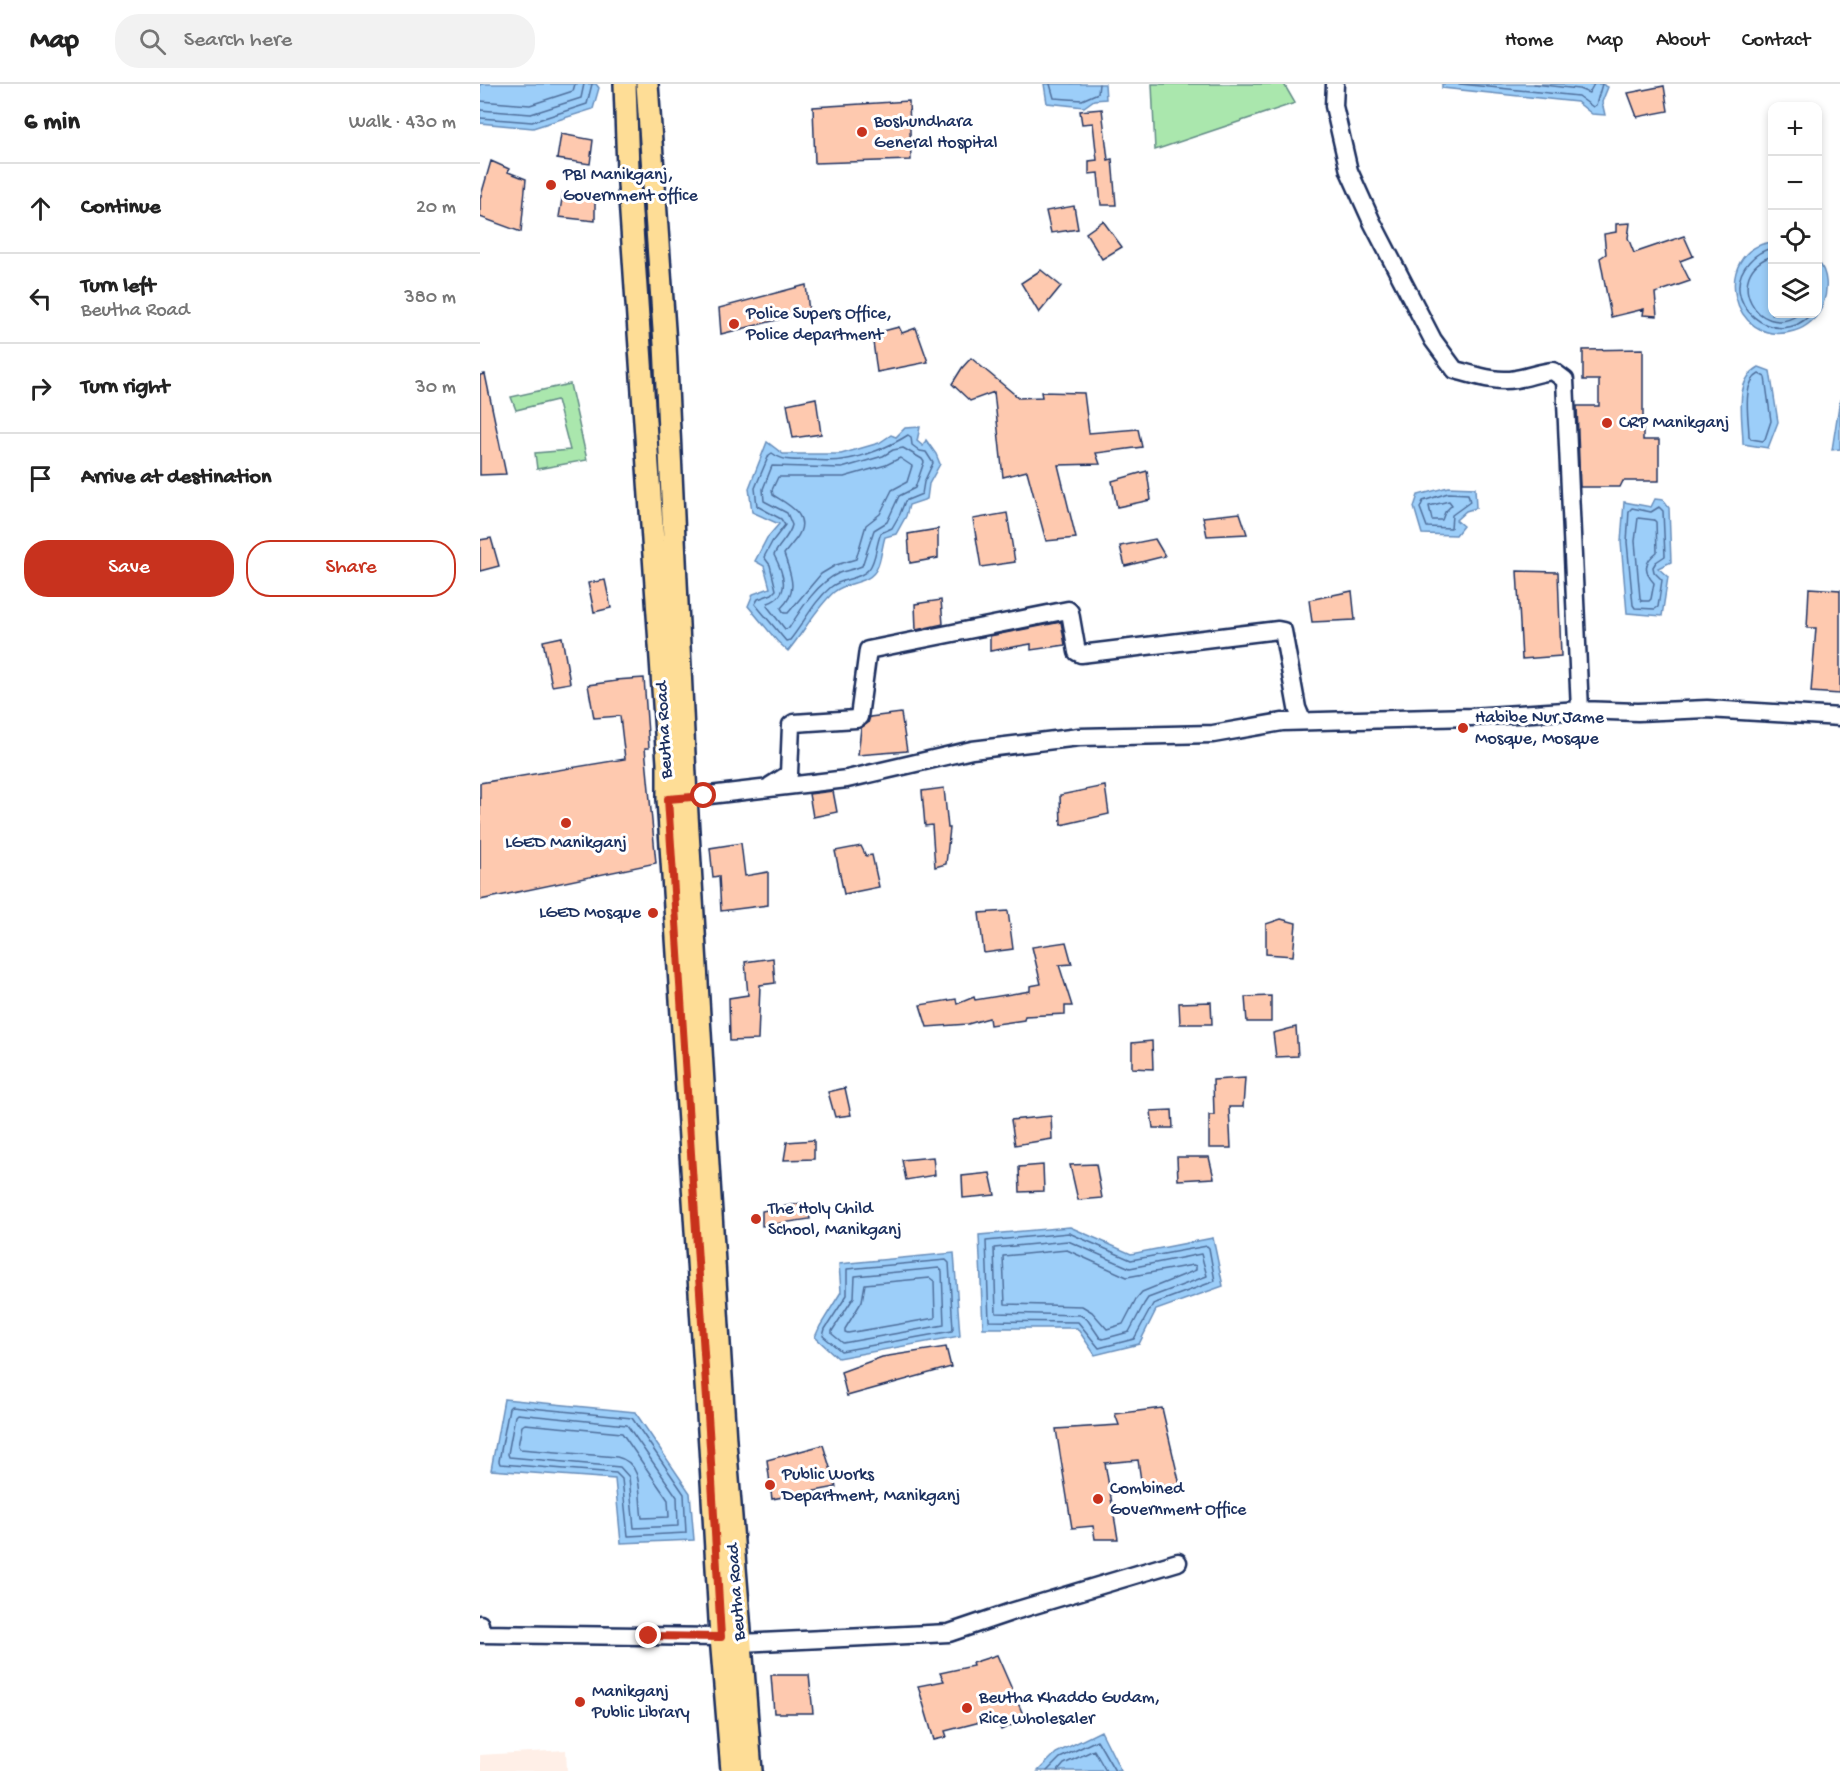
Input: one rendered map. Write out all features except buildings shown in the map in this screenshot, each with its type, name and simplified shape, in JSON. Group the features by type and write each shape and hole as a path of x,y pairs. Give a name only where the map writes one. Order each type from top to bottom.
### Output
{"main road":[{"name":"Beutha Road","path":"625,84 628,169 668,763 677,799"},
{"name":"Beutha Road","path":"647,84 664,344 677,799 710,1434 731,1640 751,1771"},
{"path":"641,344 664,344"},
{"name":"Beutha Road","path":"731,1640 732,1771"}],"street":[{"path":"1335,84 1334,106 1349,171 1433,340 1455,370 1497,380 1516,379 1535,373 1553,371 1565,380 1580,710"},
{"path":"764,789 786,778 789,774 791,725 858,717 868,650 1068,610 1077,652 1081,654 1283,631 1297,708 1302,720"},
{"path":"677,799 855,777 972,750 1079,737 1213,734 1302,720 1471,717 1580,710 1638,712 1707,709 1840,717"},
{"path":"480,1624 481,1634 731,1640 949,1633 1178,1562"}],"shaded area":[{"path":"566,1750 567,1771 480,1771 480,1755"}],"green space":[{"path":"1152,84 1284,84 1295,103 1155,150"},
{"path":"570,384 587,460 537,469 535,453 570,450 557,400 516,410 511,397"}],"water":[{"path":"480,84 596,84 599,88 593,109 533,128 480,123"},
{"path":"1044,84 1105,84 1106,99 1094,100 1084,107 1047,103"},
{"path":"1442,84 1602,84 1608,87 1602,102 1605,115 1592,114 1577,102 1442,88"},
{"path":"1768,243 1768,318 1815,318 1807,325 1799,330 1772,333 1755,326 1743,313 1736,297 1735,279 1740,262 1753,249"},
{"path":"1822,268 1826,287 1822,306"},
{"path":"1759,367 1770,371 1778,422 1768,448 1743,444 1741,401 1743,391 1751,373"},
{"path":"1840,399 1840,449 1832,450"},
{"path":"920,427 917,441 923,446 926,440 940,464 929,484 927,499 909,505 896,534 885,537 880,561 874,573 834,592 788,651 748,606 753,594 770,588 764,566 755,561 767,538 779,524 752,512 749,488 767,442 783,454 841,454 879,443 891,435 896,437 905,428"},
{"path":"1448,487 1475,488 1476,508 1466,511 1456,520 1463,526 1456,535 1422,534 1414,507 1418,495"},
{"path":"1655,499 1663,500 1669,508 1671,562 1658,568 1668,577 1662,616 1627,613 1621,542 1624,502 1651,507"},
{"path":"1070,1227 1131,1254 1213,1238 1223,1286 1156,1310 1139,1344 1095,1355 1077,1328 983,1328 979,1235"},
{"path":"954,1253 960,1336 838,1358 815,1337 841,1292 839,1264"},
{"path":"504,1399 635,1412 690,1493 694,1540 621,1543 615,1479 491,1470"},
{"path":"1101,1731 1121,1771 1038,1771 1056,1753"}],"place":[{"name":"Boshundhara General Hospital","path":"862,132"},
{"name":"PBI Manikganj, Government office","path":"551,185"},
{"name":"Police Supers Office, Police department","path":"734,324"},
{"name":"CRP Manikganj","path":"1607,423"},
{"name":"Habibe Nur Jame Mosque, Mosque","path":"1463,728"},
{"name":"LGED Manikganj","path":"566,823"},
{"name":"LGED Mosque","path":"653,913"},
{"name":"The Holy Child School, Manikganj","path":"756,1219"},
{"name":"Public Works Department, Manikganj","path":"770,1485"},
{"name":"Combined Government Office","path":"1098,1499"},
{"name":"Manikganj Public Library","path":"580,1702"},
{"name":"Beutha Khaddo Gudam, Rice wholesaler","path":"967,1708"}],"route":[{"path":"649,1636 721,1637 668,799 704,796"}]}
